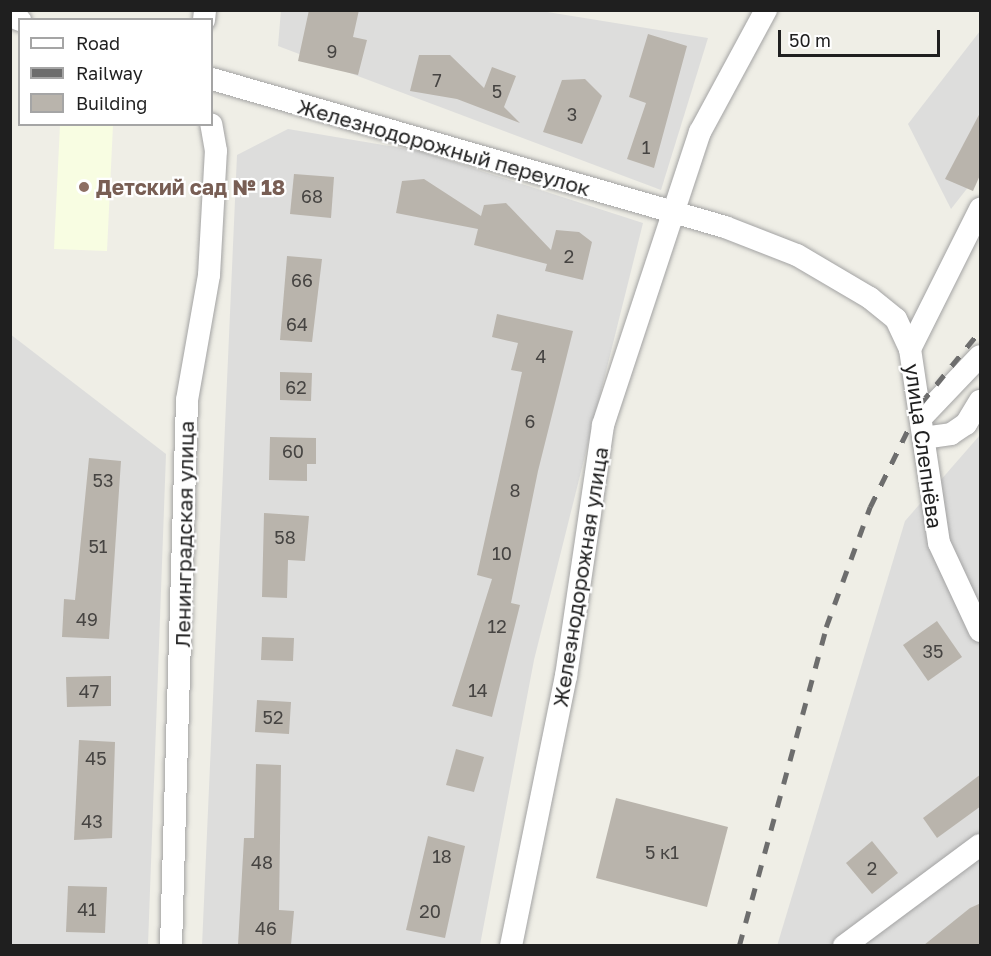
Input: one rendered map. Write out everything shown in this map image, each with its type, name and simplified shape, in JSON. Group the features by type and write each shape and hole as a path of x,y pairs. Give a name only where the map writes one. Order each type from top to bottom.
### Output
{"street":[{"name":"Железнодорожная улица","path":"511,945 566,676 603,425 677,216 700,132 766,10"},
{"name":"Железнодорожный переулок","path":"213,79 677,216"},
{"name":"Ленинградская улица","path":"171,945 187,400 209,275 216,151 211,126"},
{"path":"910,348 981,209"},
{"name":"улица Слепнёва","path":"677,216 725,227 838,276 896,319 910,348 939,543 981,631"},
{"path":"981,356 923,428 951,434 966,424 981,401"},
{"path":"844,945 981,845"}],"shaded area":[{"path":"281,10 535,10 708,38 661,190 278,46"},
{"path":"980,31 980,172 951,209 908,124"},
{"name":"Детский сад № 18","path":"60,126 113,126 107,251 54,249"},
{"path":"288,129 419,151 643,223 534,660 480,945 202,946 237,155"},
{"path":"10,334 166,454 148,945 11,945"},
{"path":"980,435 980,945 777,946 905,521"}],"building":[{"path":"309,10 359,10 353,37 367,40 358,75 298,61"},
{"path":"648,34 687,46 654,168 627,159 646,103 629,97"},
{"path":"419,55 450,55 484,88 492,67 516,76 504,107 520,123 457,99 410,91"},
{"path":"585,79 602,96 582,144 543,132 562,80"},
{"path":"981,111 981,173 973,191 945,179"},
{"path":"294,174 334,177 331,218 290,214"},
{"path":"424,179 481,216 484,205 506,203 551,250 556,230 579,232 592,242 583,280 545,271 547,264 474,245 478,229 396,213 402,181"},
{"path":"287,256 322,259 312,342 280,340"},
{"path":"497,314 573,331 538,471 511,603 520,605 492,717 452,706 492,579 477,575 522,372 511,370 518,343 492,337"},
{"path":"280,372 312,373 311,401 280,400"},
{"path":"270,437 316,438 316,464 307,464 307,481 269,480"},
{"path":"89,458 121,461 109,639 62,637 64,599 75,600"},
{"path":"264,513 309,516 305,561 288,560 287,598 262,597"},
{"path":"937,621 962,657 928,681 903,645"},
{"path":"262,637 294,638 293,661 261,660"},
{"path":"111,676 111,706 67,707 66,677"},
{"path":"257,700 291,702 289,734 255,732"},
{"path":"79,740 115,742 112,838 74,840"},
{"path":"456,749 484,757 474,792 446,785"},
{"path":"256,764 281,765 279,910 294,911 291,945 238,945 244,838 254,838"},
{"path":"981,774 981,806 937,838 923,818"},
{"path":"616,798 728,827 707,907 596,878"},
{"path":"428,836 465,846 445,938 406,930"},
{"path":"872,841 898,873 872,894 846,863"},
{"path":"68,886 107,887 105,933 66,932"},
{"path":"981,903 981,945 924,945 970,908"}],"railway":[{"path":"739,946 826,627 870,507 921,403 980,331"}],"place":[{"name":"Детский сад № 18","path":"84,187"}]}
